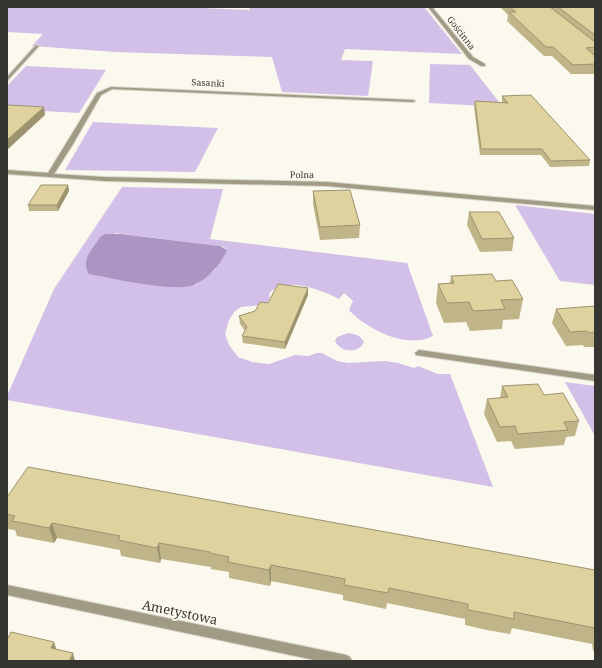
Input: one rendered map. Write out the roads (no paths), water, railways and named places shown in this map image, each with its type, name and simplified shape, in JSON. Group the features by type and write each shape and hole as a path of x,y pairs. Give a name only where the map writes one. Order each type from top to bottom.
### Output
{"street":[{"name":"Gościnna","path":"430,7 471,58 483,65"},
{"path":"7,80 37,46"},
{"path":"7,64 14,65"},
{"name":"Sasanki","path":"50,175 99,94 111,88 413,101"},
{"name":"Polna","path":"7,172 105,179 326,184 595,208"},
{"path":"419,353 595,378"},
{"name":"Ametystowa","path":"7,590 346,661"}]}
